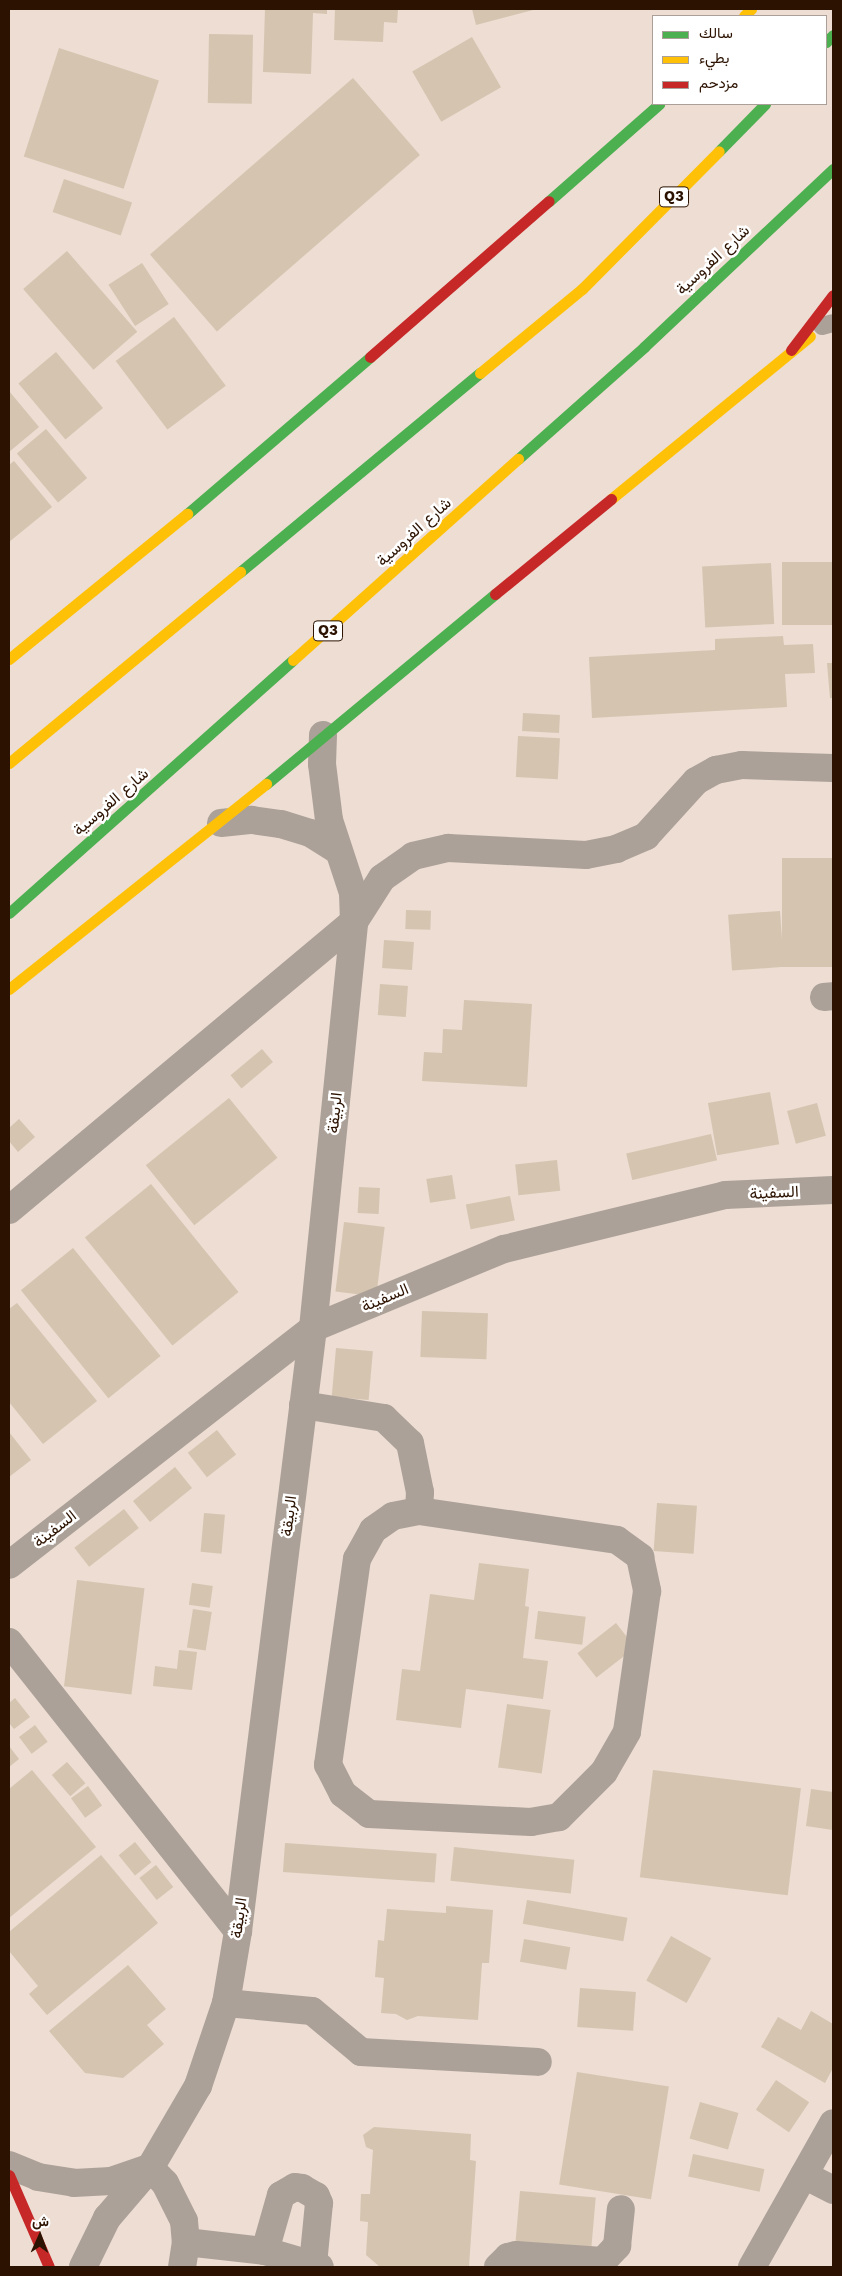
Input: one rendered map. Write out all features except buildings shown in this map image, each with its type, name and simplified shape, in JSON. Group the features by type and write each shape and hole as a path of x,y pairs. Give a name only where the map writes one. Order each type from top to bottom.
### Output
{"main road":[{"path":"9,659 184,518 468,273 658,105"},
{"name":"Q3","path":"9,763 582,289 764,105"},
{"name":"شارع الفروسية","path":"9,913 644,347 833,169"},
{"path":"791,350 833,295"},
{"path":"9,989 221,823 323,735 791,350 829,321"},
{"path":"9,2175 49,2267"}],"street":[{"name":"الربيقة","path":"83,2267 106,2218 150,2168 198,2086 226,2003 238,1931 313,1328 354,922 353,894 336,849 324,792 323,735"},
{"path":"9,1210 354,922 382,878 413,856 448,848 586,855 616,850 646,836 696,781 716,770 742,765 833,768"},
{"path":"221,823 252,820 282,824 310,833 336,849"},
{"name":"السفينة","path":"9,1565 313,1328 504,1249 725,1195 833,1190"},
{"path":"303,1405 384,1418 410,1443 420,1492 419,1511"},
{"path":"419,1511 617,1540 640,1557 647,1591 626,1732 604,1772 559,1817 531,1822 369,1814 343,1794 328,1764 357,1560 373,1530 393,1516 419,1511"},
{"path":"9,1642 238,1931"},
{"path":"226,2003 312,2012 361,2052 538,2062"},
{"path":"752,2267 833,2123"},
{"path":"9,2165 38,2177 74,2183 111,2181 150,2168 177,2201 184,2255 265,2251 316,2266 319,2203 316,2196 302,2188 295,2187 282,2195 265,2251"},
{"path":"804,2175 833,2190"},
{"path":"498,2267 508,2257 516,2256 604,2261 617,2246 620,2209"}],"traffic: fast":[{"path":"827,41 833,35"},
{"path":"549,201 658,105"},
{"path":"719,151 764,105"},
{"path":"518,459 644,347 833,169"},
{"path":"187,514 370,357"},
{"path":"240,572 480,373"},
{"path":"266,784 495,594"},
{"path":"9,913 293,660"}],"traffic: slow":[{"path":"745,15 751,9"},
{"path":"480,373 582,289 719,151"},
{"path":"611,499 810,336"},
{"path":"293,660 518,459"},
{"path":"9,659 187,514"},
{"path":"9,763 240,572"},
{"path":"9,989 266,784"}],"traffic: jam":[{"path":"370,357 549,201"},
{"path":"791,350 833,295"},
{"path":"495,594 611,499"},
{"path":"9,2175 49,2267"}]}
